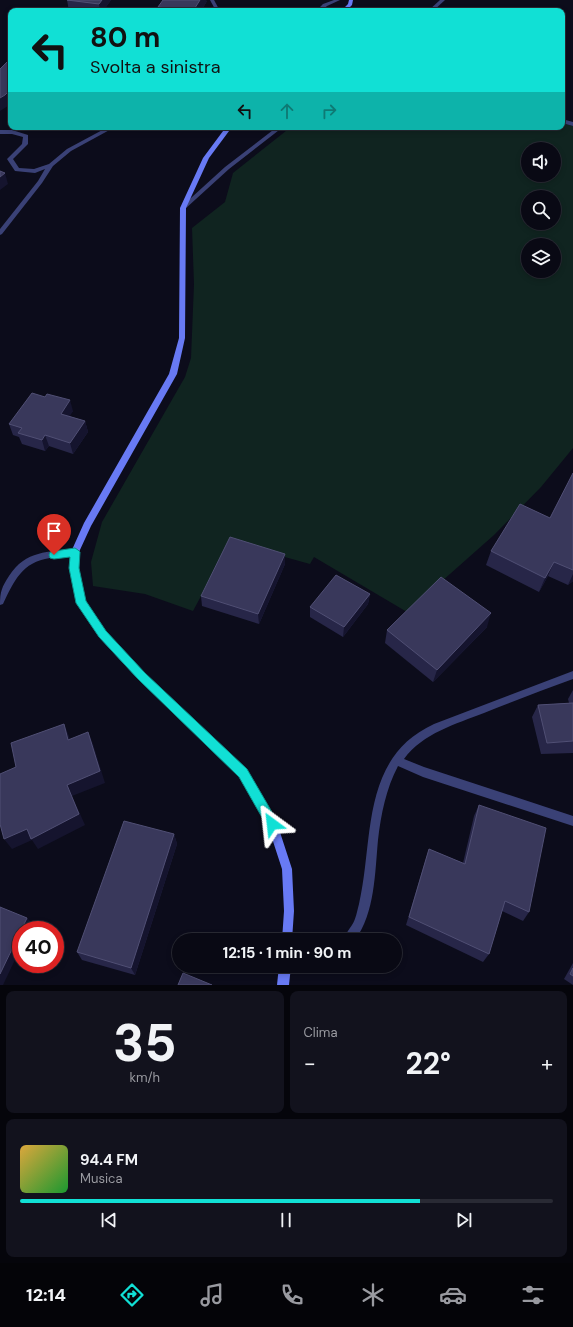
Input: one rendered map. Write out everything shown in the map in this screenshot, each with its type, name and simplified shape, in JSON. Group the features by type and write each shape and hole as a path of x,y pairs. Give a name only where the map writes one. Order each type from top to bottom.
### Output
{"street":[{"path":"322,8 338,0"},
{"path":"434,8 443,0"},
{"path":"0,233 40,182 51,165 69,150 106,130"},
{"path":"227,130 206,158 183,208 182,338 173,374 88,525 75,552 74,568 81,603 102,634 141,676 243,773 272,824 287,869 287,933"},
{"path":"183,208 227,168 276,130"},
{"path":"0,132 12,132 26,136 25,144 10,159 17,170 35,171 51,165"},
{"path":"0,601 11,580 32,559 75,552"},
{"path":"352,933 357,926 367,886 373,833 380,798 387,776 397,761 414,741 438,727 573,675"},
{"path":"397,761 423,772 573,821"},
{"path":"283,985 284,973"}],"green space":[{"path":"565,124 573,126 573,448 541,487 494,535 407,612 314,557 310,564 230,542 193,611 145,594 93,586 91,562 102,522 185,377 191,358 194,284 192,228 225,202 233,173 287,130 565,130"}],"building":[{"path":"67,0 102,0 99,4"},
{"path":"163,0 200,0 195,8 158,7"},
{"path":"8,61 8,92 0,98 0,69"},
{"path":"0,171 5,173 0,177"},
{"path":"32,393 45,397 47,394 70,400 61,414 85,421 70,443 45,435 42,440 18,433 22,428 9,424"},
{"path":"573,473 573,570 554,562 545,578 491,551 520,504 550,518"},
{"path":"230,537 285,554 258,614 201,596"},
{"path":"336,575 370,594 344,627 310,607"},
{"path":"441,577 491,613 437,670 387,630"},
{"path":"573,703 573,741 547,743 538,705"},
{"path":"64,724 68,740 88,732 100,771 67,785 79,814 31,839 27,829 4,839 0,824 0,774 16,767 11,743"},
{"path":"479,805 546,828 529,912 505,901 489,954 409,917 429,849 465,864"},
{"path":"124,821 174,834 131,968 77,952"},
{"path":"0,907 27,918 26,921 12,921 12,949 0,974"},
{"path":"573,968 573,976 570,974"},
{"path":"183,973 212,985 178,985"}],"route":[{"path":"54,555 75,552 74,568 81,603 102,634 141,676 243,773 272,824"}]}
